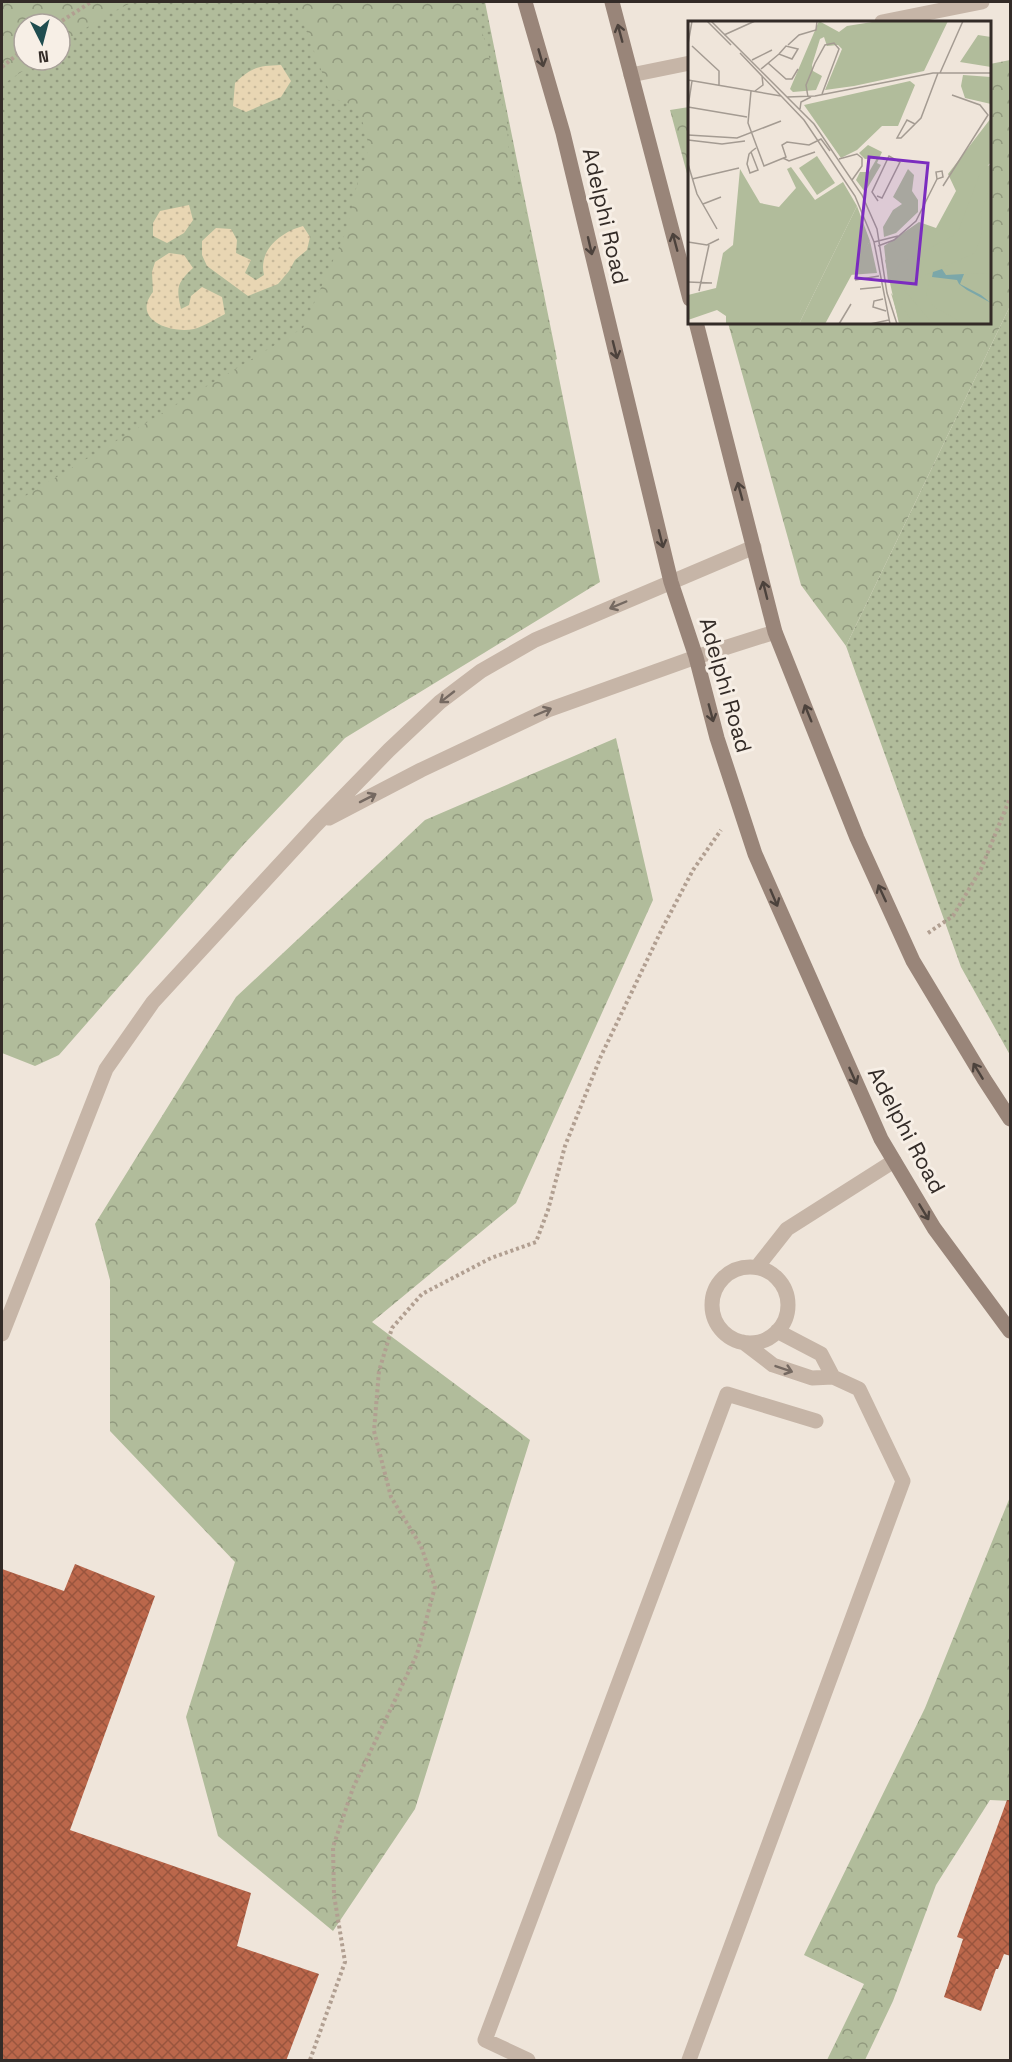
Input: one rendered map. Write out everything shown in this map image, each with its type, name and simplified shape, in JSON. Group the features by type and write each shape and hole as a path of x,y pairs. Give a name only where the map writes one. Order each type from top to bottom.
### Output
{"main road":[{"name":"Adelphi Road","path":"525,2 563,133 671,582 696,657 717,738 755,854 881,1139 934,1228 1011,1331"},
{"path":"612,2 688,291"},
{"path":"697,324 776,632 857,838 913,961 984,1079 1011,1119"}],"lane":[{"path":"887,21 982,2"},
{"path":"631,75 688,63"},
{"path":"2,1334 106,1069 153,1002 316,825 389,750 440,702 481,671 535,640 754,547"},
{"path":"316,825 421,770 548,710 696,657 776,632"},
{"path":"757,1267 787,1229 894,1161"},
{"path":"689,2061 903,1481 860,1389 833,1377 812,1378 773,1365 743,1342 729,1337 718,1326 712,1312 712,1297 718,1283 728,1273 742,1267 757,1267 771,1272 780,1279 788,1297 787,1317 783,1326 772,1336 758,1342 743,1342"},
{"path":"777,1331 821,1354 833,1377"},
{"path":"528,2061 485,2040 727,1394 816,1421"}],"path":[{"path":"72,14 91,2"},
{"path":"907,947 953,916 981,869 1011,798"},
{"path":"310,2061 345,1962 334,1895 333,1847 353,1788 417,1654 435,1587 421,1546 391,1497 374,1431 379,1371 392,1328 422,1294 491,1258 536,1242 548,1210 565,1146 601,1056 693,870 739,805"}],"green space":[{"path":"2,2 485,2 557,359 2,665"},
{"path":"2,2 133,2 102,17 72,38 72,12 12,12 12,72 21,72 2,85"},
{"path":"278,2 474,2 508,126 510,158 525,209 600,582 345,738 244,844 59,1055 35,1066 2,1053 2,510 303,328 347,229 358,180 368,151 367,135 359,112 345,101 332,99 297,6"},
{"path":"1010,60 1010,306 846,646 801,585 728,324 991,324 991,64"},
{"path":"688,107 688,177 670,110"},
{"path":"1010,306 1010,1055 961,967 846,646"},
{"path":"616,738 653,900 516,1203 372,1322 530,1440 415,1809 333,1931 218,1836 186,1717 235,1562 110,1431 110,1280 95,1224 236,997 425,820"},
{"path":"1010,1497 1010,1801 990,1800 936,1885 893,2001 865,2060 827,2060 864,1984 804,1955 925,1708"}],"sand":[{"path":"281,65 291,81 281,97 246,112 233,106 235,83 256,68"},
{"path":"189,205 193,220 184,233 167,243 153,236 153,223 160,211"},
{"path":"303,226 310,237 307,250 295,260 278,284 248,296 207,266 202,255 202,241 216,228 231,229 237,240 236,253 251,260 245,273 256,280 264,275 264,258 273,243"},
{"path":"169,253 184,255 193,268 179,286 181,309 189,305 191,296 202,287 222,297 225,314 198,328 185,330 165,327 150,317 147,310 153,292 152,272 155,262"}],"building":[{"path":"75,1564 155,1596 70,1830 251,1893 237,1946 319,1974 286,2061 2,2061 2,1569 64,1591"},
{"path":"1007,1800 1011,1800 1011,1956 1004,1954 996,1969 981,2011 944,1997 963,1939 957,1937"}]}
